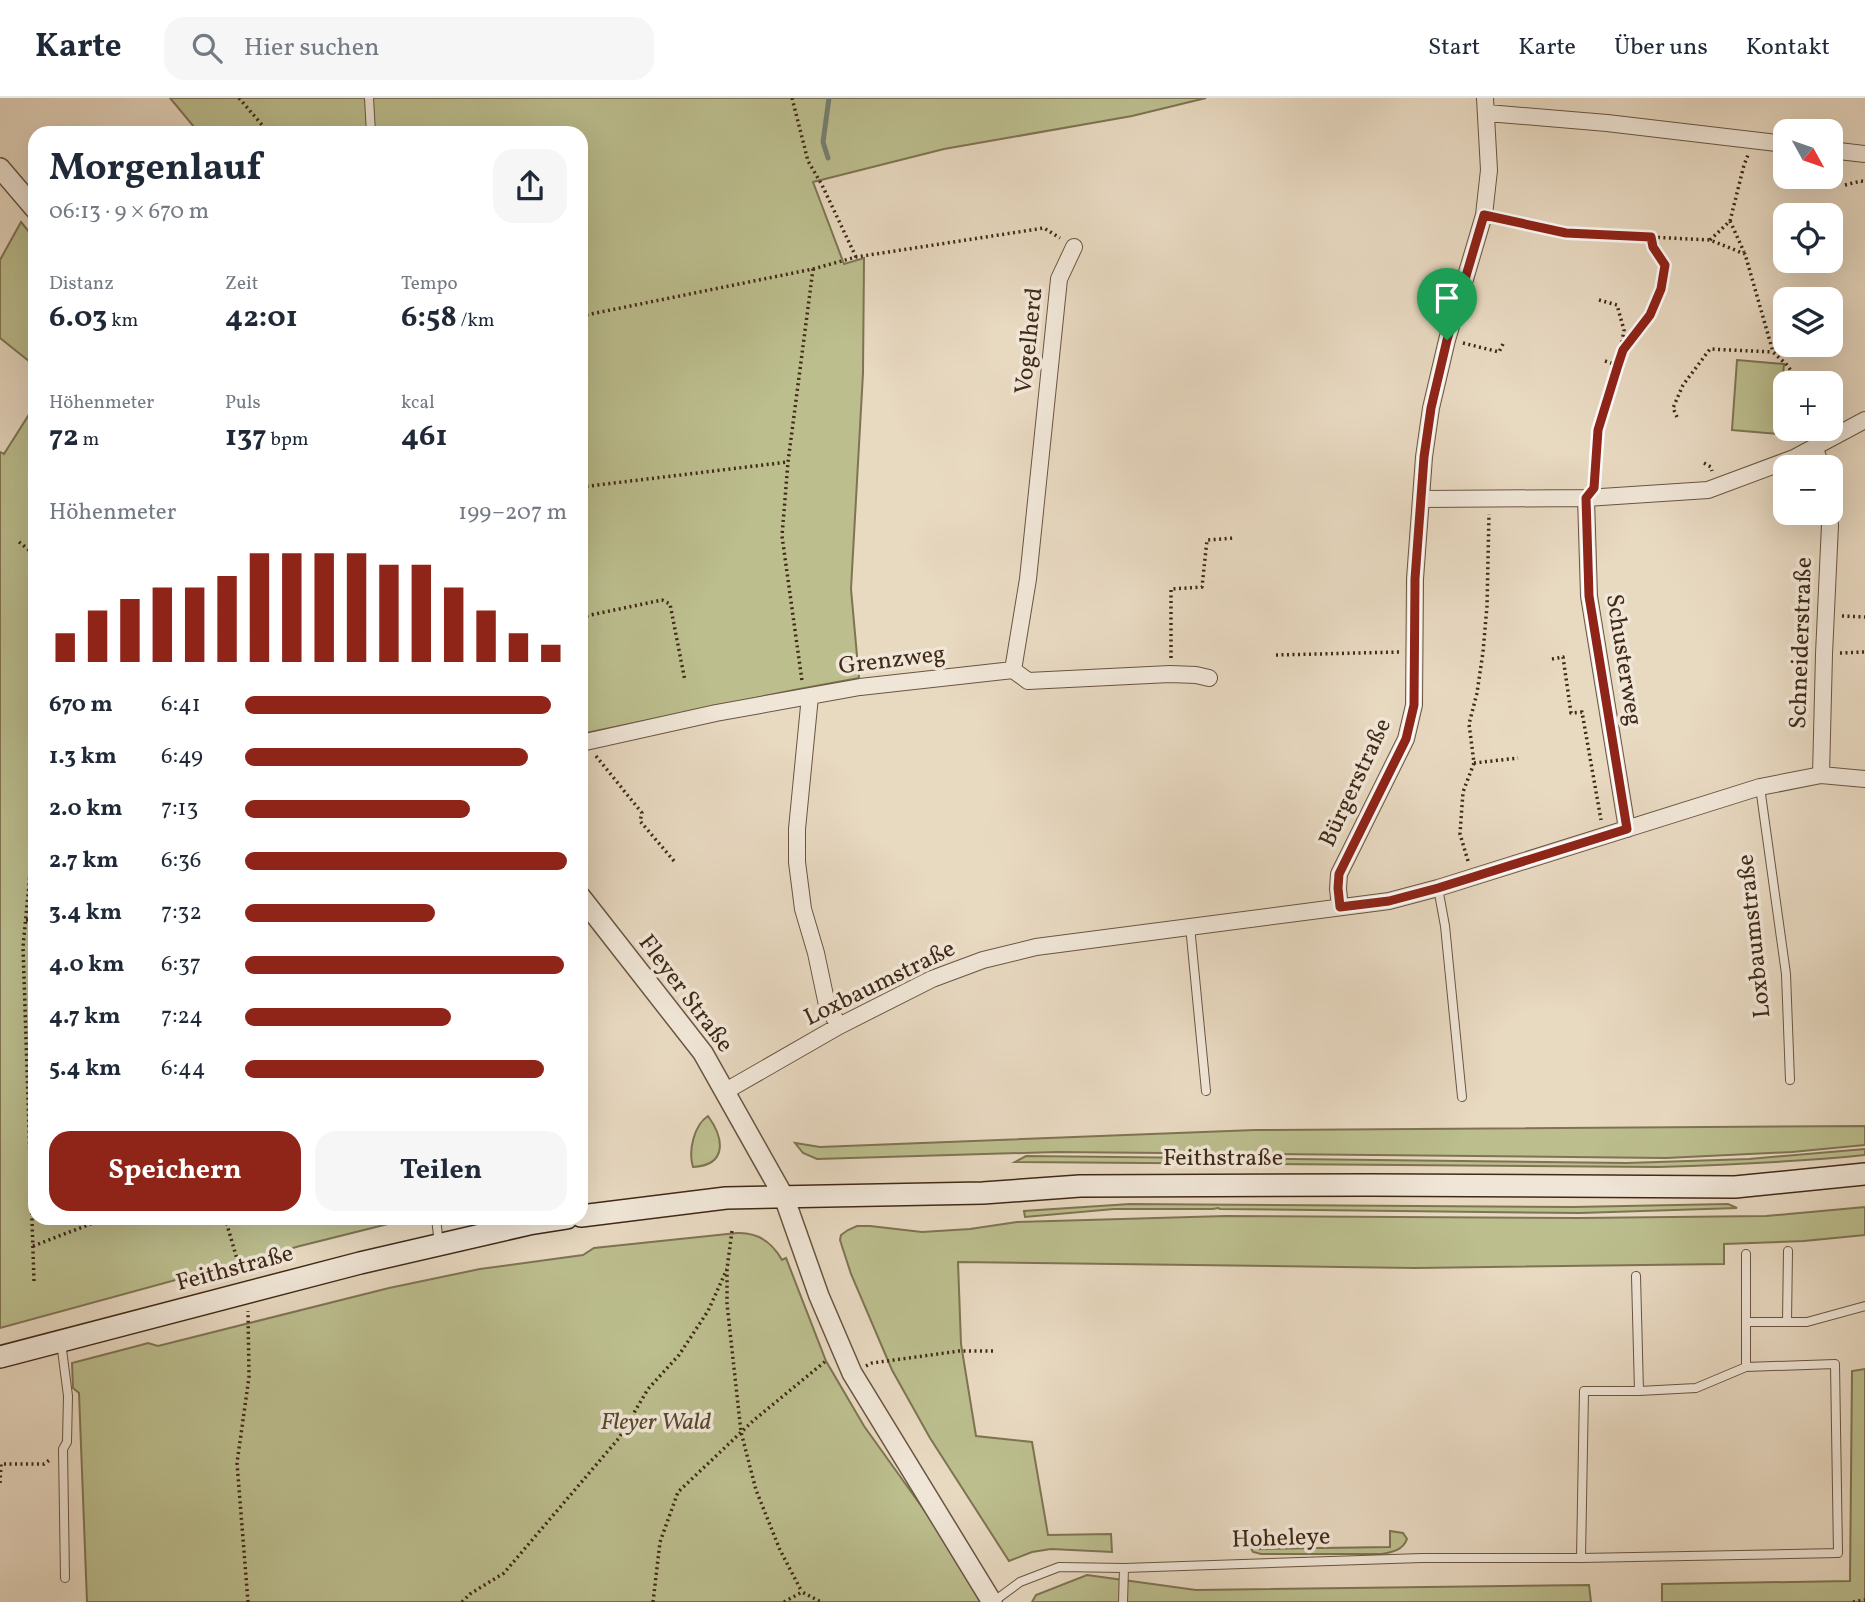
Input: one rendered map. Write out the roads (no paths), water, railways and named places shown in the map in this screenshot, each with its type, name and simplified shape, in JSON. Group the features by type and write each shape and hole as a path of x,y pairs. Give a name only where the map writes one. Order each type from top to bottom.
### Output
{"main road":[{"name":"Feithstraße","path":"588,1215 726,1198 983,1192 1093,1186 1735,1187 1865,1174"},
{"name":"Feithstraße","path":"0,1357 360,1263 525,1225"}],"street":[{"path":"1486,106 1773,142"},
{"name":"Bürgerstraße","path":"1340,907 1339,874 1406,739 1414,705 1415,579 1424,457 1429,420 1447,340 1484,215 1489,170 1486,106"},
{"path":"1843,151 1865,154"},
{"path":"0,168 28,201"},
{"name":"Vogelherd","path":"1013,670 1028,579 1059,279 1074,247"},
{"path":"1422,499 1586,498 1707,490 1794,458 1865,420"},
{"path":"1815,448 1817,455"},
{"name":"Schusterweg","path":"1586,498 1589,596 1627,829"},
{"name":"Schneiderstraße","path":"1821,775 1829,525"},
{"name":"Grenzweg","path":"588,742 716,713 860,687 1013,670 1028,681 1170,674 1209,678"},
{"path":"807,696 797,862 803,909 827,1005 839,1027"},
{"name":"Loxbaumstraße","path":"724,1092 932,978 983,960 1036,947 1389,901 1760,787 1821,775 1865,779"},
{"name":"Fleyer Straße","path":"588,906 703,1053 784,1197"},
{"name":"Hoheleye","path":"784,1197 840,1348 852,1373 993,1602"}],"lane":[{"path":"369,98 371,126"},
{"name":"Loxbaumstraße","path":"1760,787 1786,974 1790,1080"},
{"path":"1438,888 1445,926 1462,1097"},
{"path":"1190,926 1206,1091"},
{"path":"437,1225 439,1245"},
{"path":"1787,1322 1788,1251"},
{"path":"1581,1558 1584,1391 1696,1388 1746,1367 1746,1254"},
{"path":"1636,1276 1639,1391"},
{"path":"1746,1322 1807,1322 1865,1306"},
{"path":"61,1342 68,1396 67,1442 63,1449 65,1578"},
{"name":"Hoheleye","path":"993,1602 1020,1582 1059,1567 1124,1568 1422,1558 1838,1553 1835,1364 1746,1367"},
{"path":"1123,1602 1124,1568"}],"waterway":[{"path":"828,158 823,142 829,98"}],"park label":[{"name":"Fleyer Wald","path":"656,1423"}]}
